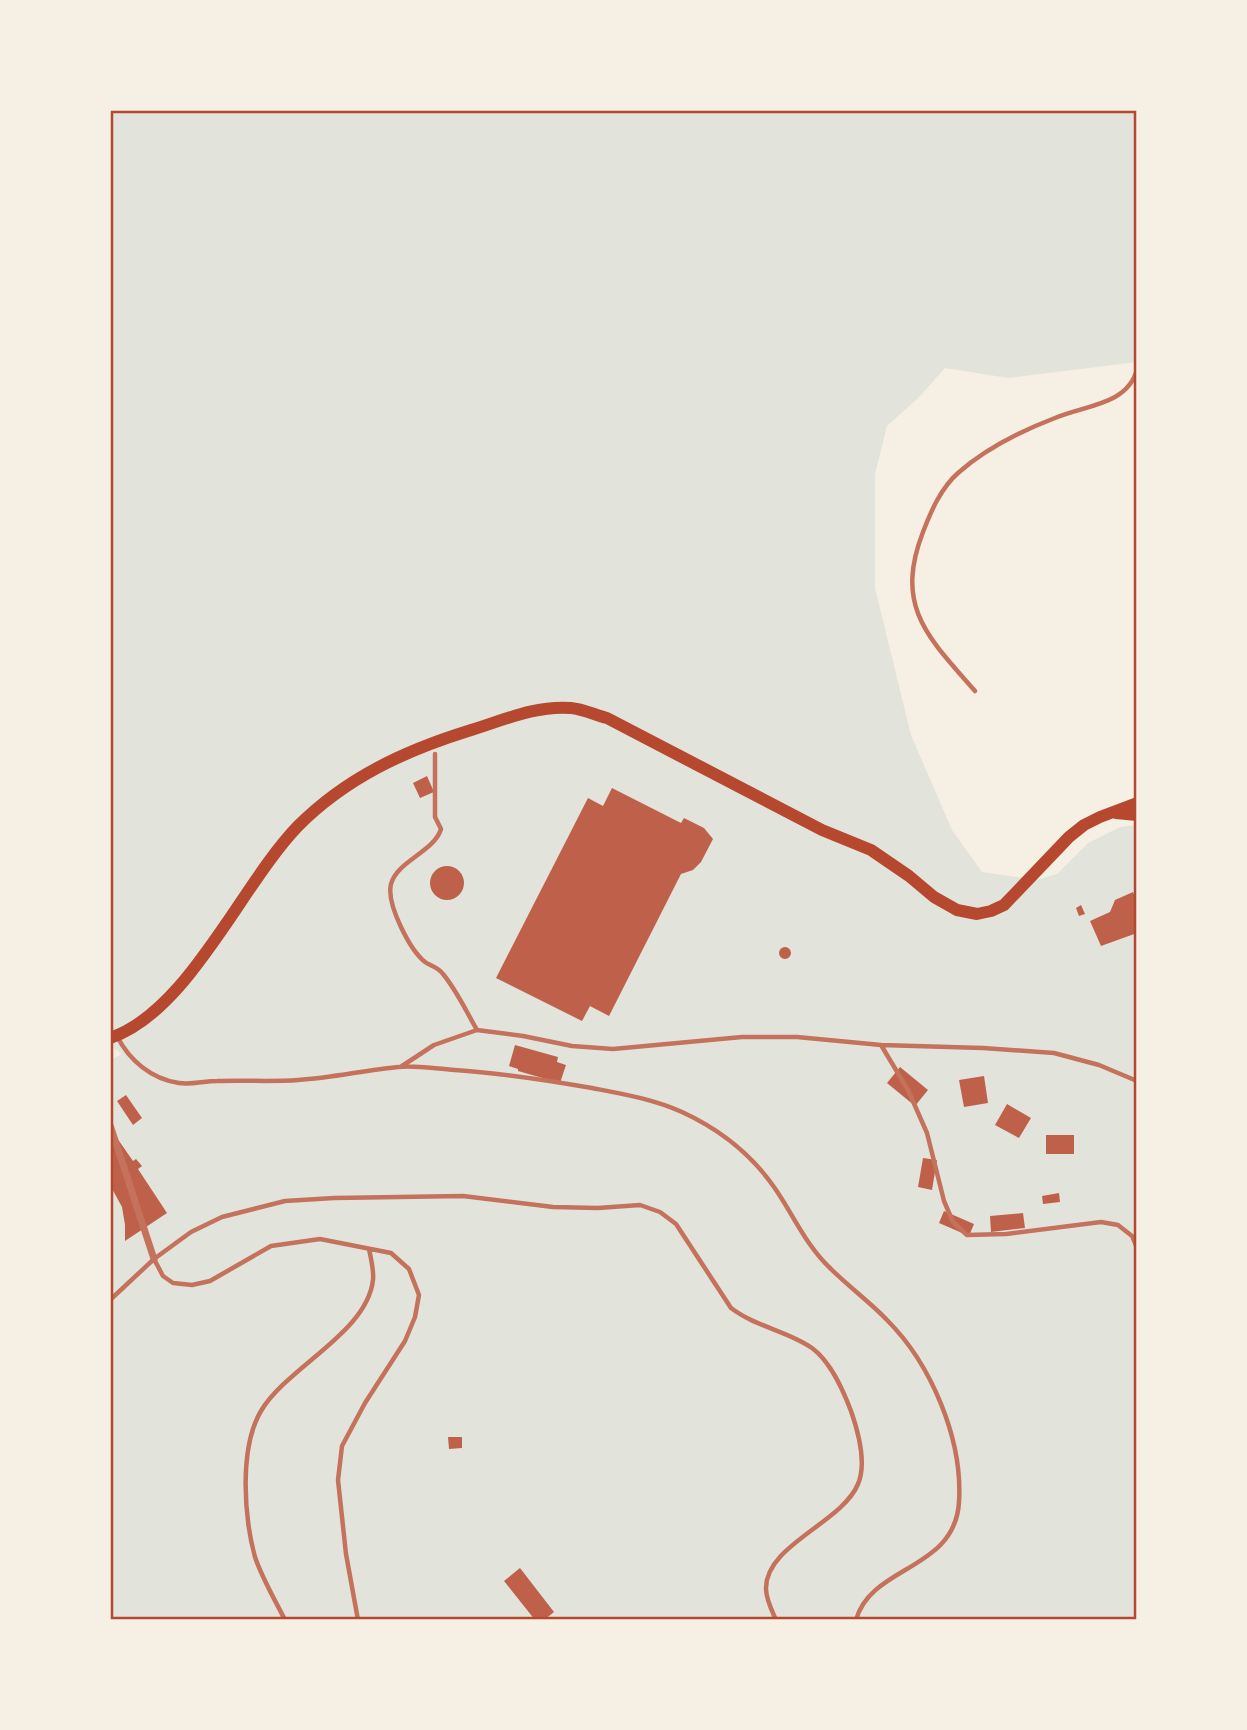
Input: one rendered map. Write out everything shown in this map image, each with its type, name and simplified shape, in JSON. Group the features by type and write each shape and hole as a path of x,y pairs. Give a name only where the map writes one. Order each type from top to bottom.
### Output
{"main road":[{"path":"114,1037 148,1017 184,982 265,866 299,826 346,786 384,763 429,744 534,710 572,708 607,718 800,819 871,850 934,897 966,914 991,911 1004,905 1084,825 1137,803"},
{"path":"1116,813 1137,815"}],"street":[{"path":"110,1125 154,1259"}],"lane":[{"path":"975,691 934,643 915,610 911,582 917,548 933,506 956,474 997,445 1055,418 1114,398 1135,380 1137,369"},
{"path":"436,754 435,817 441,829 439,838 405,866 391,882 390,895 398,922 424,961 441,971 477,1030"},
{"path":"402,1066 434,1045 477,1030 572,1046 613,1049 742,1037 797,1037 880,1045 1054,1053 1099,1065 1137,1081"},
{"path":"114,1037 126,1054 157,1078 181,1084 299,1080 402,1066 498,1073 570,1084 647,1099 682,1112 715,1130 745,1152 774,1186 811,1246 829,1268 889,1321 928,1372 946,1418 958,1469 959,1504 954,1527 943,1545 874,1590 856,1620"},
{"path":"880,1045 908,1090 927,1133 944,1201 953,1222 967,1235 1006,1234 1101,1222 1118,1225 1132,1236 1137,1248"},
{"path":"110,1300 154,1259 191,1232 222,1217 285,1201 463,1196 553,1208 598,1209 640,1205 660,1212 677,1224 731,1308 743,1317 812,1348 825,1360 845,1396 858,1432 861,1457 859,1484 841,1507 782,1556 769,1571 765,1591 776,1620"},
{"path":"154,1259 163,1276 173,1283 192,1285 209,1281 271,1245 320,1239 391,1253 410,1269 419,1295 415,1317 405,1341 365,1403 342,1446 338,1480 346,1554 358,1620"},
{"path":"285,1620 256,1559 249,1529 246,1471 250,1433 261,1410 282,1383 313,1359 365,1306 373,1280 369,1249"}],"shaded area":[{"path":"110,110 1137,110 1137,362 1008,378 945,368 919,397 887,426 875,474 875,588 911,735 952,830 982,872 1036,880 1057,874 1088,843 1120,827 1137,825 1137,1620 110,1620 110,1060 122,1054 110,1046"}],"building":[{"path":"427,776 434,792 420,798 413,783"},
{"path":"612,788 681,823 684,818 704,828 713,839 701,862 693,870 681,874 609,1016 590,1006 582,1021 496,978 588,798 603,806"},
{"path":"447,866 459,871 464,883 459,895 447,900 435,895 430,883 435,871"},
{"path":"1133,892 1137,902 1137,933 1101,946 1090,921 1110,912 1115,900"},
{"path":"1081,905 1085,914 1079,916 1076,908"},
{"path":"780,948 790,948 790,958 780,958"},
{"path":"515,1045 558,1057 557,1062 566,1065 560,1083 509,1066"},
{"path":"900,1067 928,1090 915,1106 887,1083"},
{"path":"984,1076 988,1103 964,1107 959,1080"},
{"path":"126,1095 142,1118 133,1125 117,1101"},
{"path":"1007,1104 1031,1118 1019,1138 995,1125"},
{"path":"110,1128 133,1161 136,1159 142,1166 138,1169 167,1213 125,1241 122,1207 110,1185"},
{"path":"1046,1135 1074,1135 1074,1154 1046,1154"},
{"path":"923,1158 937,1160 932,1190 918,1187"},
{"path":"1059,1193 1060,1202 1043,1204 1042,1196"},
{"path":"944,1211 974,1224 969,1236 939,1223"},
{"path":"1023,1213 1025,1228 991,1232 990,1216"},
{"path":"448,1437 462,1437 462,1448 449,1449"},
{"path":"520,1568 554,1612 544,1620 535,1620 504,1581"}]}
